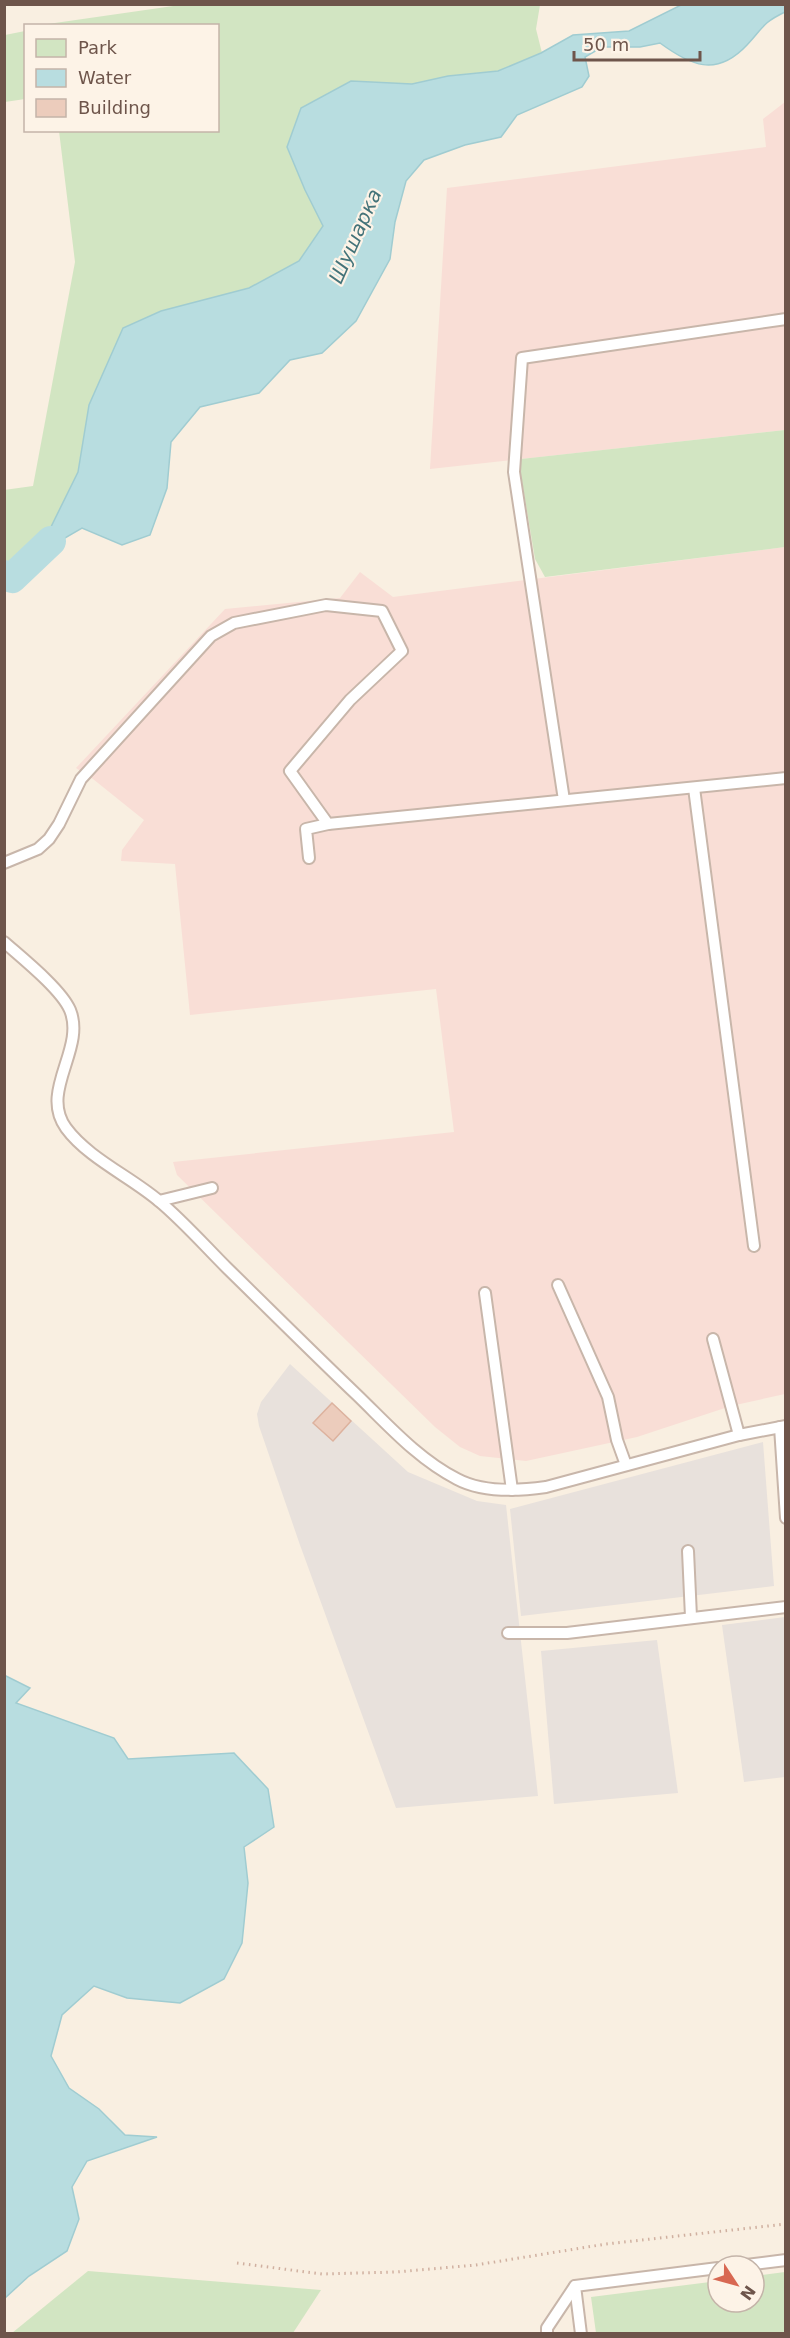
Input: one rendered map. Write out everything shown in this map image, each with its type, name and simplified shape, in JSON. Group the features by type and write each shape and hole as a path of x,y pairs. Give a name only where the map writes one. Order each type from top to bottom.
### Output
{"lane":[{"path":"564,800 514,472 522,358 786,319"},
{"path":"4,863 38,849 49,839 81,779 211,636 234,623 326,605 382,611 402,651 350,700 290,771 328,824"},
{"path":"309,858 306,829 328,824 786,778"},
{"path":"694,788 754,1246"},
{"path":"4,942 60,994 70,1011 73,1027 72,1043 58,1091 58,1114 66,1129 81,1144 159,1201 417,1452 439,1469 460,1481 480,1487 512,1490 546,1487 783,1426 786,1518"},
{"path":"159,1201 212,1188"},
{"path":"558,1285 608,1397 617,1440 626,1465"},
{"path":"485,1293 512,1490"},
{"path":"713,1339 739,1436"},
{"path":"688,1551 691,1617"},
{"path":"508,1633 567,1633 786,1607"},
{"path":"766,2262 786,2260"},
{"path":"547,2334 547,2328 575,2286 706,2270"},
{"path":"575,2286 581,2334"}],"path":[{"path":"237,2263 322,2274 396,2272 476,2265 606,2244 786,2224"}],"shaded area":[{"path":"785,102 785,430 430,469 447,188 766,147 763,119"},
{"path":"785,547 785,1394 731,1406 637,1437 526,1461 480,1456 460,1447 435,1427 177,1175 173,1162 454,1132 436,989 190,1015 175,864 121,861 122,850 144,820 76,768 225,609 340,598 360,572 393,597"},
{"path":"290,1364 408,1472 477,1501 506,1505 538,1796 396,1808 259,1426 257,1414 261,1402"},
{"path":"763,1442 774,1586 521,1616 510,1509"},
{"path":"785,1617 785,1777 744,1782 722,1625"},
{"path":"657,1640 678,1793 554,1804 541,1651"}],"green space":[{"path":"187,4 540,5 536,29 542,53 498,71 448,76 412,84 351,81 305,190 324,226 299,261 249,288 211,298 89,405 78,472 57,516 44,541 18,565 8,570 4,568 4,490 33,486 75,262 59,132 219,132 219,24 48,24"},
{"path":"24,31 24,99 5,102 5,35"},
{"path":"785,430 785,547 545,577 535,559 521,475 521,459"},
{"path":"88,2271 321,2290 293,2333 12,2333"},
{"path":"785,2272 785,2333 596,2333 591,2297 706,2283 706,2314 766,2314 766,2274"}],"water":[{"path":"683,4 785,5 785,12 767,23 736,55 725,62 714,65 693,62 660,43 640,47 602,47 585,57 589,76 582,87 517,115 501,137 465,145 424,160 406,181 395,222 390,259 356,321 322,353 290,360 259,393 200,407 171,442 167,488 150,535 122,545 82,528 51,546 25,573 18,565 44,541 78,472 89,405 123,328 161,311 249,288 299,261 323,226 287,147 301,108 351,81 412,84 448,76 498,71 541,53 573,35 629,31"},
{"path":"4,1675 30,1688 16,1703 114,1738 128,1759 234,1753 268,1789 274,1827 244,1847 248,1883 242,1943 224,1979 180,2003 127,1998 94,1986 62,2015 51,2056 69,2088 99,2109 125,2135 157,2137 87,2161 72,2187 79,2219 67,2251 29,2276 5,2298"}],"building":[{"path":"332,1403 351,1421 333,1441 313,1423"}],"waterway":[{"name":"Шушарка","path":"4,575 12,578 51,541"}]}
